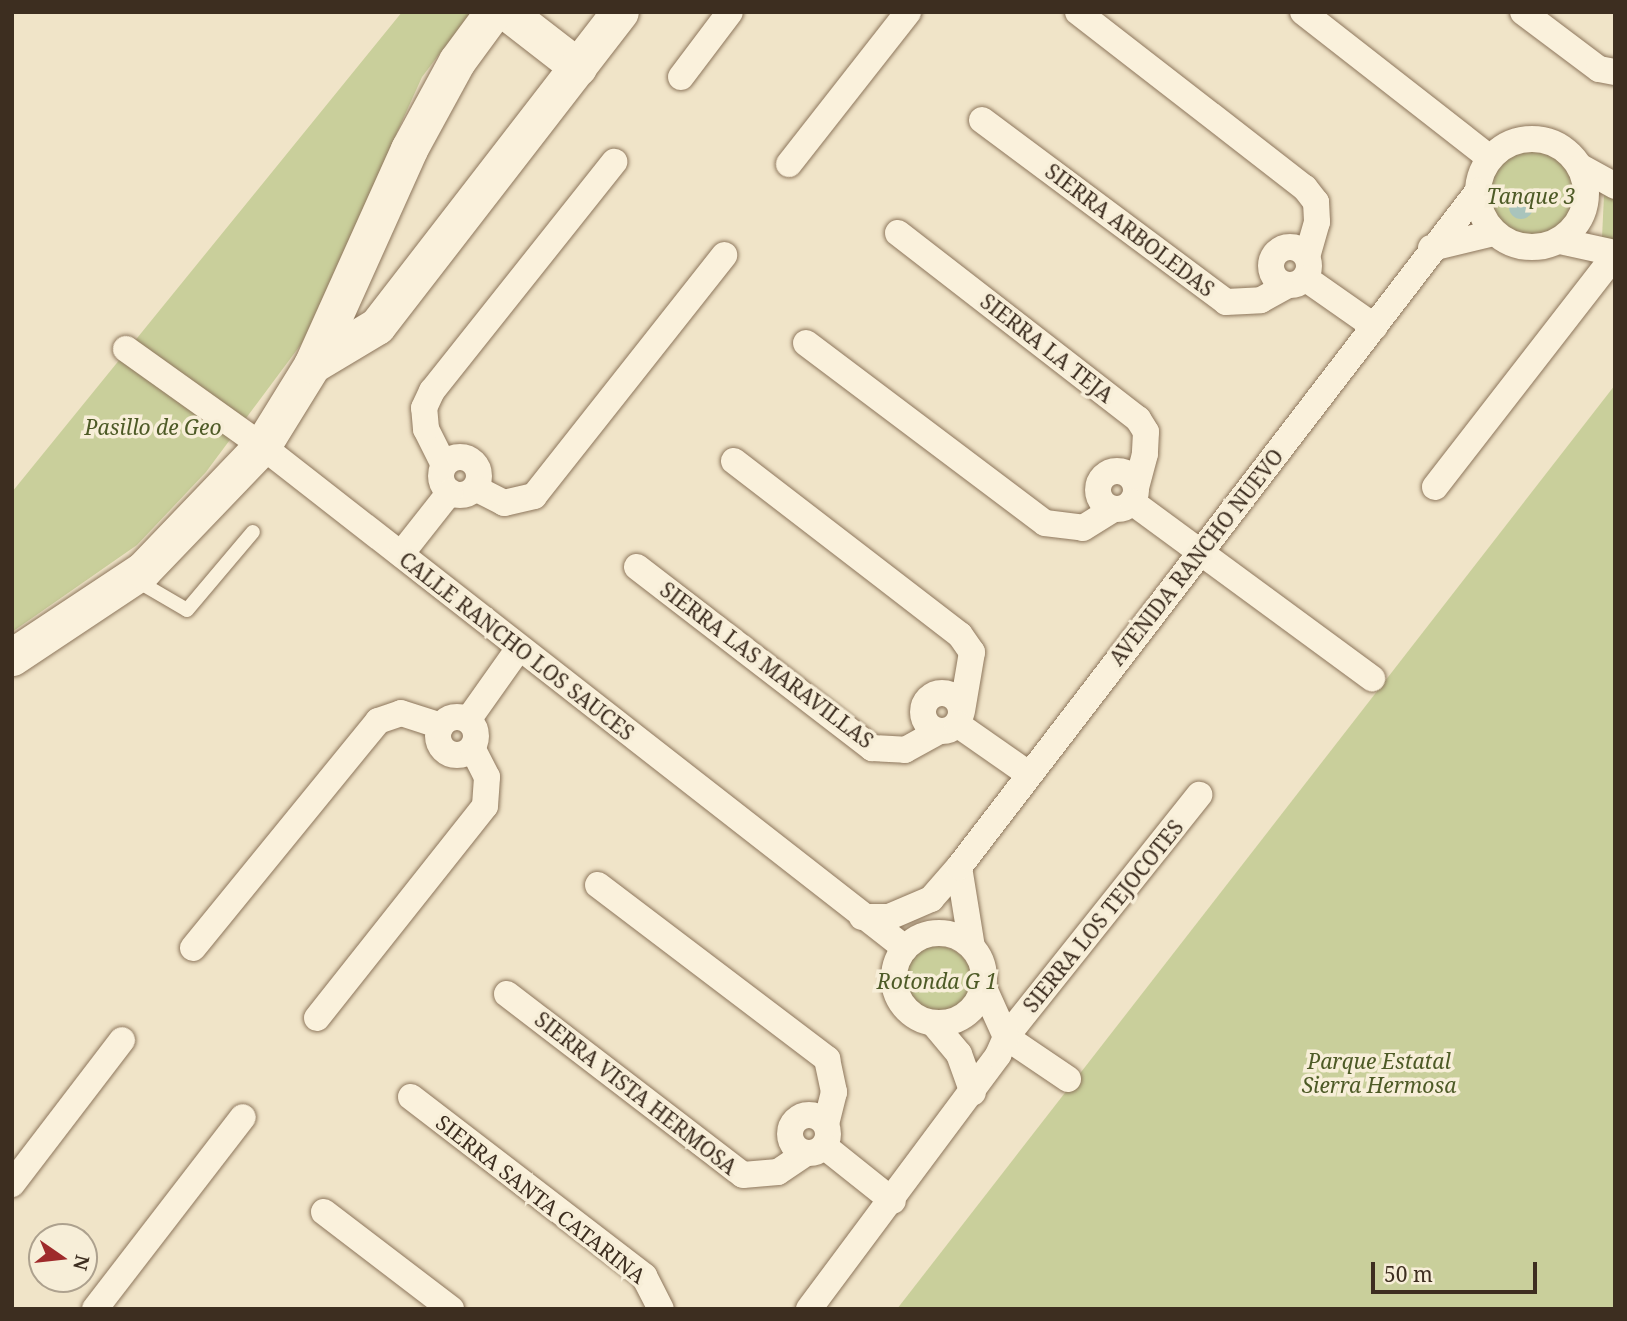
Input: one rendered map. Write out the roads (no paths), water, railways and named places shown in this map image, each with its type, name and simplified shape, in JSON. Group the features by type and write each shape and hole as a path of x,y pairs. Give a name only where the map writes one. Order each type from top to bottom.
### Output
{"street":[{"path":"12,657 133,578 262,446 312,365 409,149 457,61 493,12"},
{"path":"508,12 578,67"},
{"path":"312,365 377,326 620,12"},
{"path":"681,77 730,12"},
{"path":"789,163 908,12"},
{"path":"1079,12 1305,188 1316,202 1317,222 1299,274 1375,327"},
{"path":"1303,12 1490,158"},
{"path":"1523,12 1599,69 1615,72"},
{"name":"SIERRA ARBOLEDAS","path":"982,120 1226,302 1261,300 1299,274"},
{"path":"1435,487 1615,254 1560,241 1537,248 1514,246 1494,233 1478,191 1490,158 1527,139 1567,151 1581,167 1615,186"},
{"path":"401,554 480,474 471,459 458,456 444,465 426,429 424,408 432,391 614,162"},
{"path":"1560,241 1585,208 1581,167"},
{"name":"AVENIDA RANCHO NUEVO","path":"930,899 960,867 1027,774 1375,327 1431,248 1478,191"},
{"name":"SIERRA LA TEJA","path":"898,233 1138,419 1146,432 1145,454 1127,500"},
{"path":"1431,248 1494,233"},
{"path":"463,490 504,503 534,496 724,255"},
{"path":"806,343 1045,523 1083,528 1127,500 1201,551 1372,678"},
{"name":"CALLE RANCHO LOS SAUCES","path":"126,349 262,446 862,917 912,943"},
{"path":"734,461 960,635 972,652 953,722 1027,774"},
{"name":"SIERRA LAS MARAVILLAS","path":"637,567 872,748 905,750 953,722"},
{"path":"468,720 519,648"},
{"path":"193,948 378,721 401,713 442,726"},
{"path":"468,720 449,719 442,726 442,748 451,755 473,749"},
{"path":"317,1018 485,806 486,777 473,749 477,738 468,720"},
{"name":"SIERRA LOS TEJOCOTES","path":"973,1093 1006,1037 1199,796"},
{"path":"960,867 972,947 983,986 1006,1037 1068,1079"},
{"path":"598,885 827,1059 834,1092 819,1141 893,1201"},
{"path":"862,917 889,917 930,899"},
{"path":"809,1309 973,1093 959,1054 933,1023 904,1008 893,978 912,943 930,899"},
{"path":"912,943 939,932 972,947"},
{"path":"933,1023 965,1015 983,986"},
{"name":"SIERRA VISTA HERMOSA","path":"507,994 743,1175 778,1172 819,1141"},
{"path":"12,1184 122,1040"},
{"name":"SIERRA SANTA CATARINA","path":"411,1097 644,1276 661,1309"},
{"path":"95,1309 243,1117"},
{"path":"324,1212 451,1309"}],"lane":[{"path":"133,578 187,610 253,532"}],"water":[{"path":"1521,195 1530,198 1533,207 1530,216 1521,219 1512,216 1509,207 1512,198"}],"park label":[{"name":"Tanque 3","path":"1531,196"},
{"name":"Pasillo de Geo","path":"153,427"},
{"name":"Rotonda G 1","path":"937,981"},
{"name":"Parque Estatal Sierra Hermosa","path":"1379,1073"}]}
